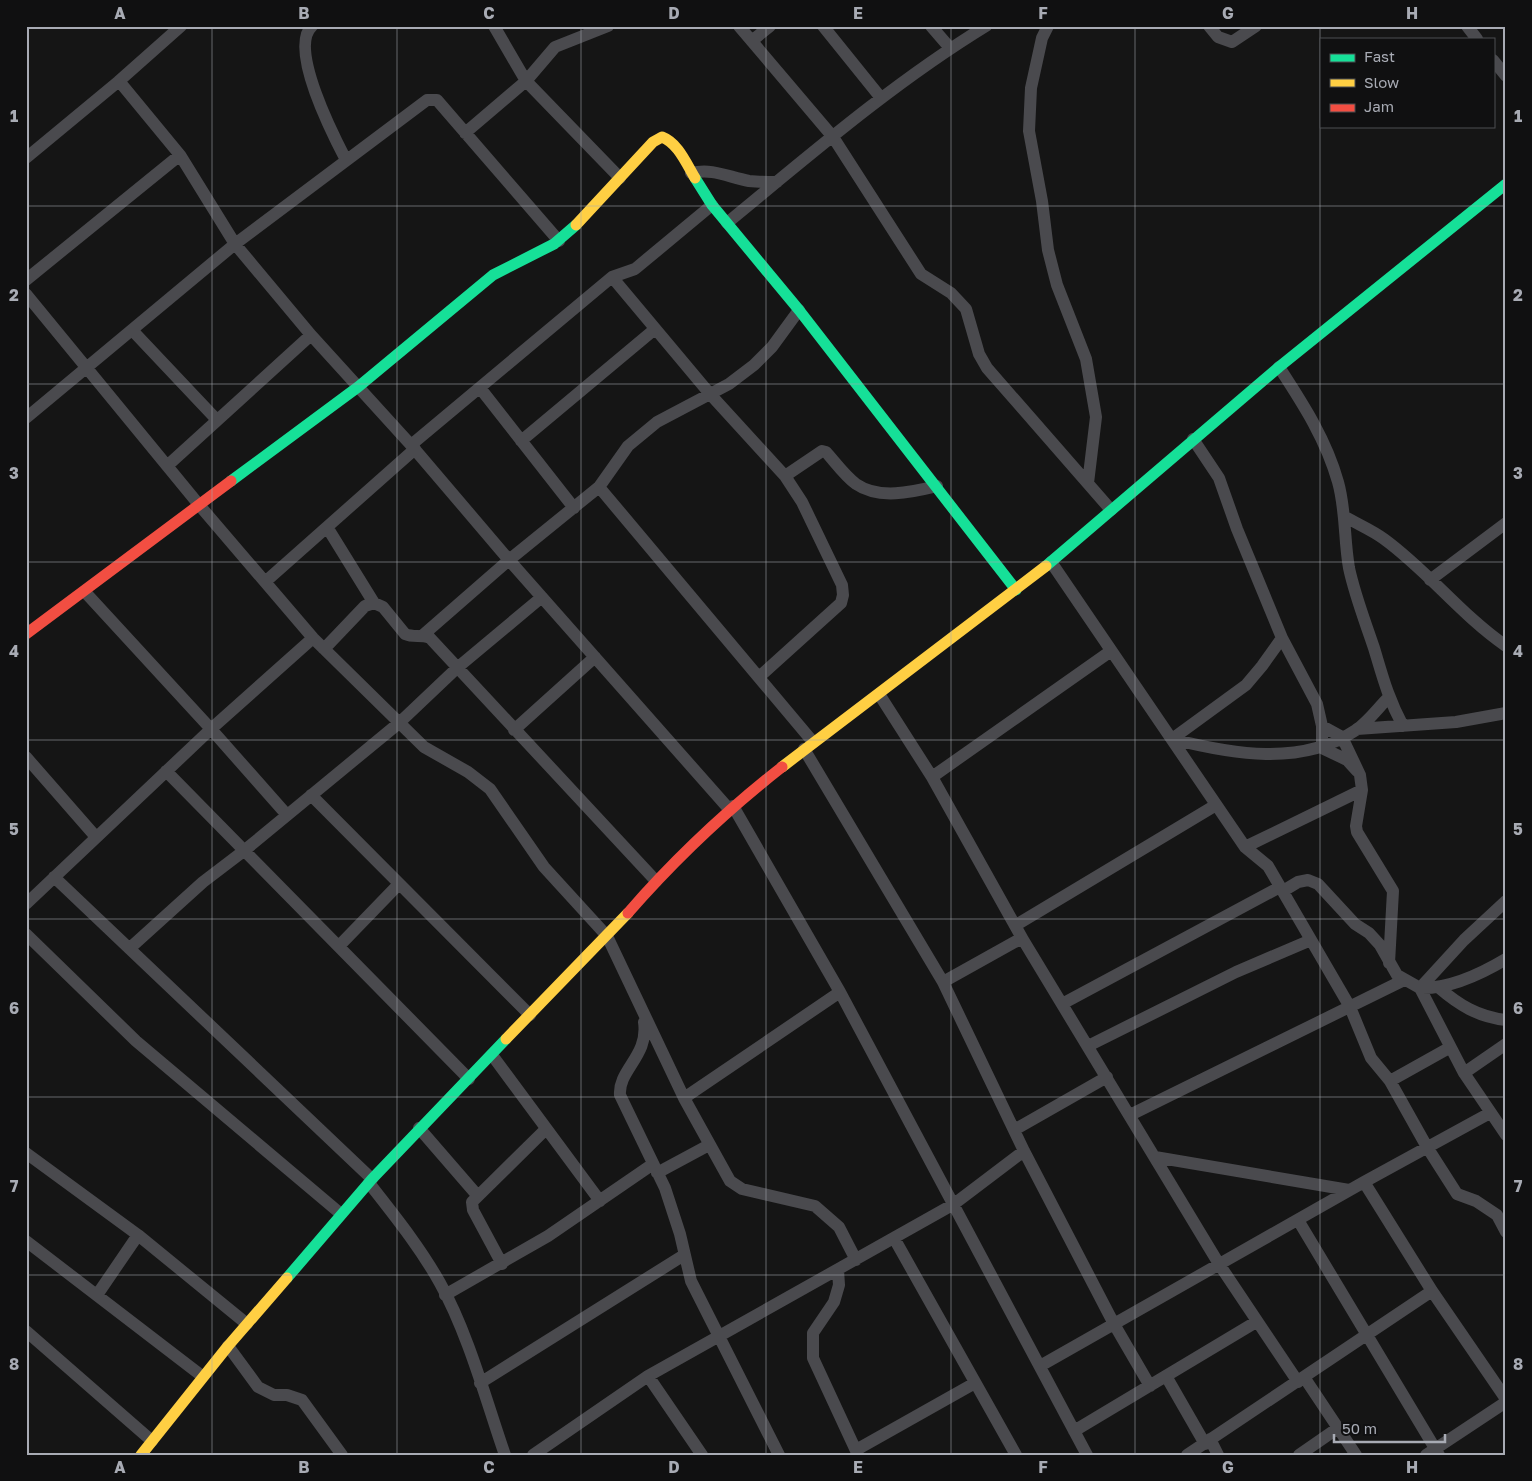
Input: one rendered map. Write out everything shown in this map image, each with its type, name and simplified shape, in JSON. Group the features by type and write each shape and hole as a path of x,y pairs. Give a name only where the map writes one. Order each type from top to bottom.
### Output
{"street":[{"path":"26,158 119,81 181,26"},
{"path":"312,26 306,40 311,78 322,113 346,160"},
{"path":"494,26 526,81 620,178"},
{"path":"466,134 526,81 555,47 608,26"},
{"path":"740,26 833,137 921,274 951,293 966,309 979,354 987,368 1111,510"},
{"path":"753,40 770,26"},
{"path":"823,26 881,98"},
{"path":"931,26 950,48"},
{"path":"727,223 881,98 950,48 986,26"},
{"path":"1048,26 1042,38 1030,88 1028,131 1048,250 1057,285 1086,359 1096,417 1088,483"},
{"path":"1209,26 1218,38 1232,42 1256,26"},
{"path":"1467,26 1476,38"},
{"path":"1494,61 1506,76"},
{"path":"119,81 180,155 235,244 311,335 413,447 509,560 731,808 840,992 1087,1455"},
{"path":"26,418 235,244 426,100 436,100 559,241"},
{"path":"26,634 200,506 358,386 493,275 559,241 653,142 662,137 670,140 676,147 712,205 799,310 1016,590"},
{"path":"26,280 180,155"},
{"path":"691,174 705,170 716,171 750,181 777,182"},
{"path":"141,1455 202,1376 341,1214 419,1128 607,936 656,881 731,808 809,746 1051,562 1279,368 1506,184"},
{"path":"265,582 480,388 612,277 635,269 712,205"},
{"path":"612,277 710,394 785,476 802,502 842,585 844,595 841,603 758,677"},
{"path":"26,294 200,506 313,638 424,747 468,772 490,789 544,867 607,936 636,995 642,1013 723,1172 736,1186 815,1206 840,1227 856,1260"},
{"path":"423,635 509,560 599,487 628,446 640,436 677,410 710,394 754,365 772,346 799,310"},
{"path":"521,441 655,329"},
{"path":"132,330 217,420"},
{"path":"167,466 311,335"},
{"path":"1279,368 1309,412 1327,450 1338,483 1344,516 1349,567 1358,606 1388,698 1403,726"},
{"path":"480,388 574,508"},
{"path":"1194,439 1219,478 1237,529 1282,638 1317,704 1322,726 1322,748"},
{"path":"785,476 822,451 826,452 855,484 866,489 888,493 908,493 937,486"},
{"path":"599,487 758,677 809,746 943,982 1024,1151 1114,1324 1150,1386"},
{"path":"1344,516 1383,538 1486,632 1506,646"},
{"path":"1430,580 1506,523"},
{"path":"327,527 374,603 383,607 406,634 410,636 423,635 430,638 656,881"},
{"path":"1051,562 1245,847 1268,866 1350,1007 1371,1058 1390,1081 1427,1147 1457,1194 1476,1201 1496,1215 1505,1227"},
{"path":"84,592 212,728 287,816"},
{"path":"130,948 203,882 246,850 398,723 457,668 542,597"},
{"path":"324,649 365,606 374,603"},
{"path":"26,904 212,728 313,638"},
{"path":"1172,739 1246,685 1282,638"},
{"path":"932,777 1111,651"},
{"path":"514,730 595,657"},
{"path":"879,694 932,777 1022,938 1219,1264 1256,1322 1338,1428 1356,1455"},
{"path":"1172,739 1226,752 1298,753 1322,748 1357,729 1388,698"},
{"path":"1357,729 1456,722 1506,713"},
{"path":"1322,726 1342,737 1360,775 1362,790 1356,826 1393,891 1389,963"},
{"path":"1322,748 1347,760 1360,775"},
{"path":"26,757 96,837"},
{"path":"166,771 246,850 469,1079"},
{"path":"1245,847 1362,790"},
{"path":"312,795 398,885 530,1015"},
{"path":"1016,925 1216,805"},
{"path":"54,877 371,1181 406,1230 445,1295 480,1382 506,1455"},
{"path":"1062,1004 1281,889 1308,880 1318,884 1355,924 1370,933 1380,945 1397,975 1420,988 1464,1073 1506,1135"},
{"path":"339,946 398,885"},
{"path":"1420,988 1464,940 1506,901"},
{"path":"26,934 136,1041 341,1214"},
{"path":"943,982 1022,938"},
{"path":"1088,1046 1236,972 1311,940"},
{"path":"1420,988 1438,988 1486,972 1506,959"},
{"path":"1130,1115 1404,980"},
{"path":"1438,988 1458,1004 1478,1014 1506,1020"},
{"path":"684,1098 840,992"},
{"path":"642,1013 645,1040 638,1056 620,1085 620,1095 665,1188 680,1234 691,1280 779,1455"},
{"path":"1464,1073 1506,1044"},
{"path":"1390,1081 1450,1048"},
{"path":"492,1055 600,1201"},
{"path":"1014,1130 1107,1077"},
{"path":"1040,1366 1349,1190 1490,1113"},
{"path":"419,1128 478,1195"},
{"path":"502,1264 473,1210 472,1202 546,1129"},
{"path":"445,1295 502,1264 600,1201 655,1169 709,1145"},
{"path":"533,1455 648,1376 954,1204 1024,1151"},
{"path":"26,1153 138,1235 247,1324"},
{"path":"1155,1157 1349,1190"},
{"path":"1298,1220 1434,1453 1504,1406 1364,1182"},
{"path":"97,1295 138,1235"},
{"path":"894,1238 975,1383 1011,1453"},
{"path":"26,1240 202,1376"},
{"path":"480,1382 684,1256"},
{"path":"838,1270 839,1285 834,1302 813,1333 812,1351 813,1358 857,1452 975,1383"},
{"path":"1187,1455 1367,1336 1432,1290"},
{"path":"1074,1431 1256,1322"},
{"path":"26,1331 152,1441"},
{"path":"228,1346 258,1387 274,1395 287,1395 302,1400 342,1455"},
{"path":"648,1376 702,1455"},
{"path":"1166,1376 1218,1455"},
{"path":"1298,1455 1338,1428"}],"traffic: fast":[{"path":"695,178 712,205 799,310 1016,590"},
{"path":"1046,566 1279,367 1506,184"},
{"path":"231,481 358,387 493,275 554,244 576,225"},
{"path":"287,1278 372,1179 506,1039"}],"traffic: slow":[{"path":"576,225 653,142 662,137 673,144 695,178"},
{"path":"782,767 1046,566"},
{"path":"506,1039 628,913"},
{"path":"141,1455 228,1346 287,1278"}],"traffic: jam":[{"path":"26,634 231,481"},
{"path":"628,913 702,836 782,767"}]}
